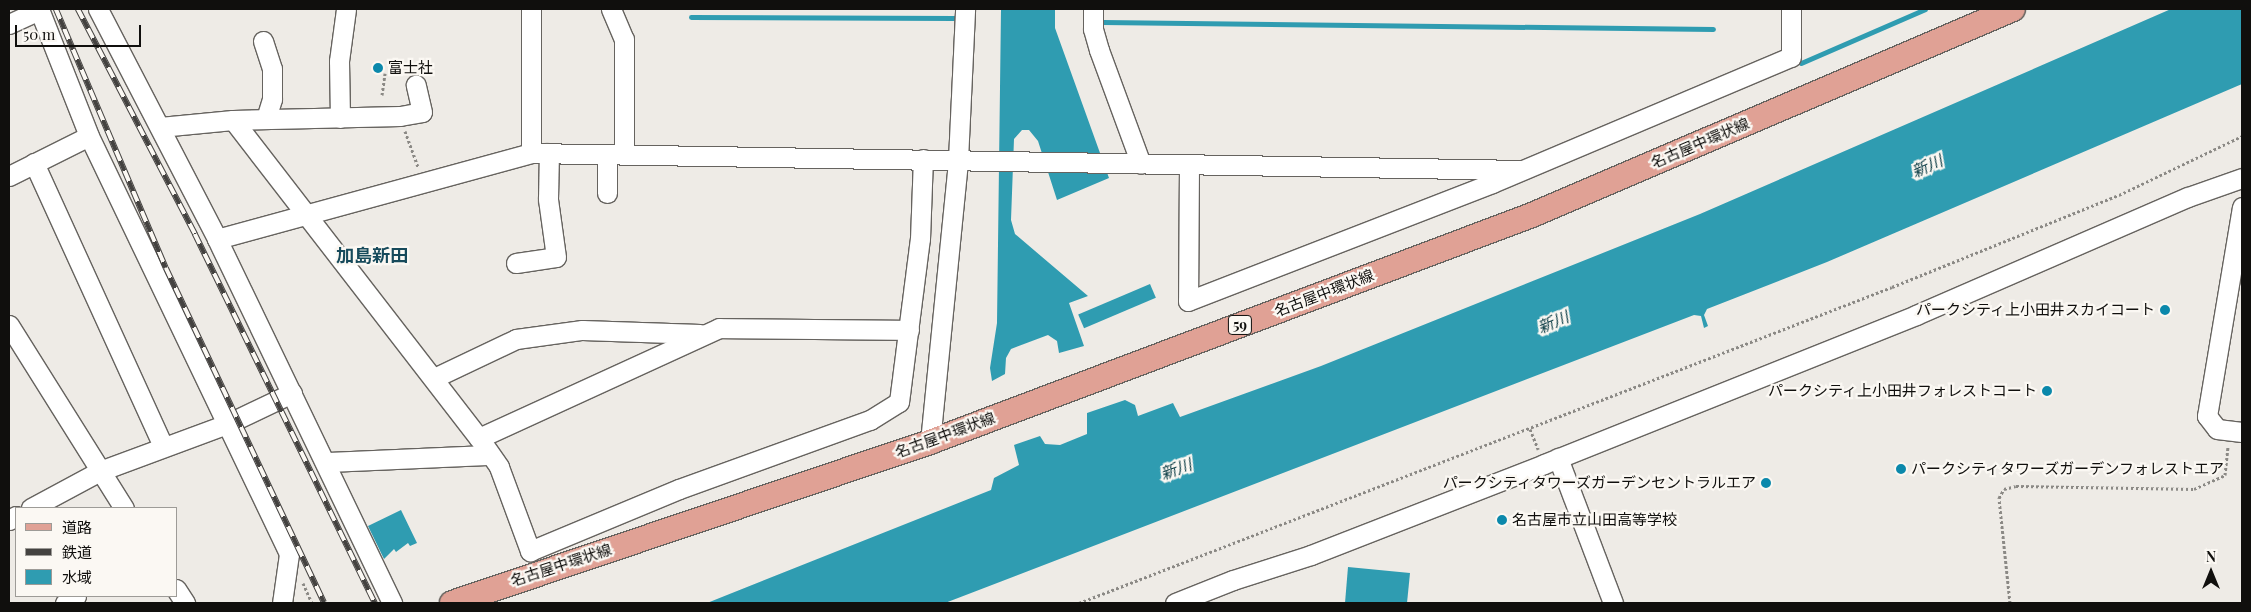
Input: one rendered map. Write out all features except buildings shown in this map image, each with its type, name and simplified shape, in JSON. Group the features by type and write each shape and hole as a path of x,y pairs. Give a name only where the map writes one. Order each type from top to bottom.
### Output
{"main road":[{"name":"名古屋中環状線","path":"452,603 478,592 930,442 1532,215 2013,9"}],"street":[{"path":"9,24 39,9 89,136 289,554 282,603"},
{"path":"98,9 217,239 326,462 392,603"},
{"path":"340,118 339,61 346,9"},
{"path":"516,263 556,257 540,153 531,9"},
{"path":"607,193 615,154 624,39 611,9"},
{"path":"930,442 958,160 965,9"},
{"path":"1093,9 1093,29 1132,164"},
{"path":"1189,165 1186,276 1188,301 1520,170 1791,57 1791,9"},
{"path":"263,41 272,69 272,99 266,119"},
{"path":"160,127 233,120 407,115 422,112 416,84"},
{"path":"233,120 434,378 499,467 512,496 530,551 679,490 870,420 899,402 920,239 923,159"},
{"path":"9,176 89,136"},
{"path":"217,239 424,182 540,153 1520,170"},
{"path":"34,163 163,446"},
{"path":"1176,603 1233,580 1311,555 1558,458 1916,315 2188,197 2242,178"},
{"path":"2236,431 2217,429 2208,416 2242,207"},
{"path":"9,325 123,507"},
{"path":"479,438 719,328 908,330"},
{"path":"434,378 516,339 582,330 705,334"},
{"path":"33,507 100,471 163,446 227,424 292,393"},
{"path":"326,462 489,455"},
{"path":"1558,458 1613,603"},
{"path":"178,592 185,603"}],"path":[{"path":"382,95 385,73"},
{"path":"407,115 424,182"},
{"path":"1079,603 1892,287 2118,195 2242,136"},
{"path":"2010,603 1999,498 2004,490 2016,486 2194,489 2225,476 2236,431"},
{"path":"302,582 312,603"}],"water":[{"path":"1001,9 1055,9 1055,28 1109,178 1057,200 1038,141 1029,130 1022,130 1014,139 1011,220 1015,234 1088,296 1069,303 1084,346 1059,353 1057,341 1048,335 1011,349 1006,358 1005,374 992,381 990,368 997,323"},
{"name":"新川","path":"2171,9 2242,9 2242,84 1827,262 1707,309 1704,315 1708,326 1704,328 1701,316 1694,315 945,603 707,603 991,490 994,478 1019,465 1014,445 1040,436 1045,444 1060,445 1087,434 1087,413 1125,400 1135,405 1138,416 1173,403 1180,417 1321,366 1700,214"},
{"path":"1150,284 1156,298 1084,328 1078,314"},
{"path":"401,510 417,543 410,546 408,543 396,552 394,549 384,559 368,526"},
{"path":"1348,567 1410,573 1407,603 1345,603"}],"waterway":[{"path":"1801,63 1925,9"},
{"path":"691,17 955,18"},
{"path":"1102,22 1713,29"}],"railway":[{"path":"56,9 166,268 324,603"},
{"path":"78,9 195,234 375,603"}],"place":[{"name":"富士社","path":"378,68"},
{"name":"パークシティ上小田井スカイコート","path":"2165,310"},
{"name":"パークシティ上小田井フォレストコート","path":"2047,391"},
{"name":"パークシティタワーズガーデンフォレストエア","path":"1901,469"},
{"name":"パークシティタワーズガーデンセントラルエア","path":"1766,483"},
{"name":"名古屋市立山田高等学校","path":"1502,520"}],"district":[{"name":"加島新田","path":"372,255"}]}
